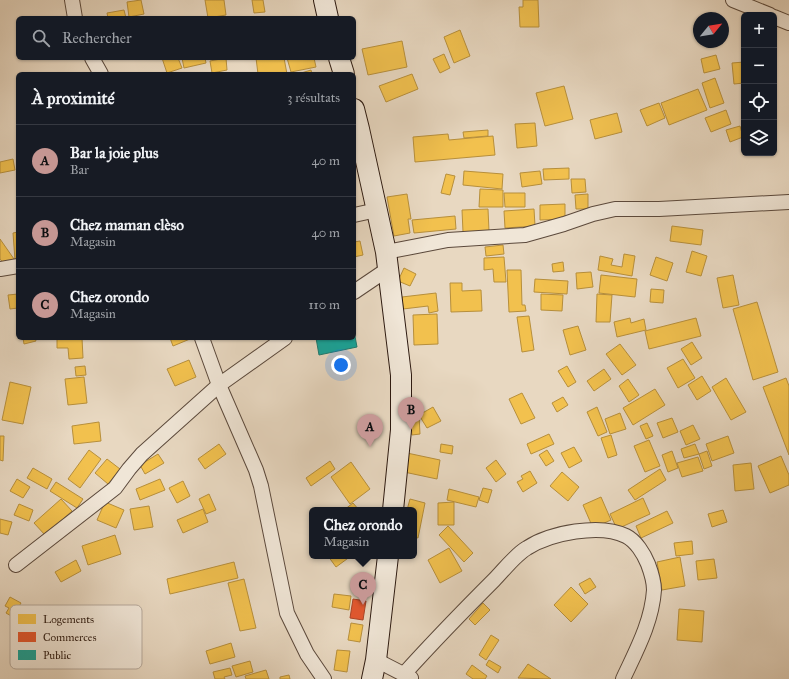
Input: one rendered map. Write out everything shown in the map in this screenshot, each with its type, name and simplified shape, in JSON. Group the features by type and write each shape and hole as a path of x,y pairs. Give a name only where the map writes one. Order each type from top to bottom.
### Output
{"street":[{"path":"72,0 76,16"},
{"path":"324,0 328,16"},
{"path":"733,0 763,12"},
{"path":"777,18 789,23"},
{"path":"93,60 100,72"},
{"path":"340,60 344,72"},
{"path":"356,116 387,260 401,375 401,430 393,507"},
{"path":"356,290 387,260 448,240 525,235 593,214 615,209 659,209 789,202"},
{"path":"356,215 377,210"},
{"path":"0,269 16,266"},
{"path":"203,340 219,385 256,470 287,613 308,654 324,679"},
{"path":"16,565 115,488 129,468 142,454 219,385 282,340"},
{"path":"388,559 374,669 408,677 463,611 526,548 548,538 586,531 608,530 627,536 638,547 646,560 652,574 654,590 648,622 624,679"}],"building: Logements":[{"path":"141,0 144,14 129,16 127,2"},
{"path":"205,0 224,0 226,15 208,16"},
{"path":"252,0 263,0 265,12 254,13"},
{"path":"523,0 538,0 539,27 520,27 519,7 523,7"},
{"path":"124,10 126,16 108,16 107,13"},
{"path":"460,30 470,56 454,63 444,37"},
{"path":"402,41 407,67 368,75 362,49"},
{"path":"444,54 450,68 440,73 433,59"},
{"path":"716,55 720,69 704,73 701,59"},
{"path":"163,60 179,60 182,68 167,72"},
{"path":"182,60 205,60 206,63 184,68"},
{"path":"226,60 227,70 212,72 210,61"},
{"path":"256,60 284,60 287,72 258,72"},
{"path":"288,60 314,60 316,67 291,72"},
{"path":"741,62 741,83 734,84 732,63"},
{"path":"412,74 418,89 386,102 379,86"},
{"path":"715,78 724,103 710,108 702,83"},
{"path":"564,86 573,119 545,126 536,93"},
{"path":"698,89 707,110 669,125 661,103"},
{"path":"659,103 665,118 647,126 640,110"},
{"path":"726,110 731,124 711,132 705,118"},
{"path":"617,113 622,132 595,139 590,120"},
{"path":"535,123 537,146 517,148 515,124"},
{"path":"740,126 741,138 730,142 726,130"},
{"path":"488,130 488,136 464,138 463,132"},
{"path":"448,134 449,140 493,136 495,155 415,162 413,137"},
{"path":"13,159 15,170 0,173 0,162"},
{"path":"569,168 569,179 544,180 543,169"},
{"path":"464,171 503,174 502,189 463,185"},
{"path":"540,171 542,184 522,187 520,173"},
{"path":"446,174 455,176 450,195 441,193"},
{"path":"571,179 585,179 586,192 572,193"},
{"path":"480,189 503,190 503,207 479,207"},
{"path":"504,193 525,193 525,207 505,207"},
{"path":"407,194 411,219 408,219 410,233 394,236 387,197"},
{"path":"588,194 588,209 576,209 575,195"},
{"path":"565,204 565,219 540,220 540,205"},
{"path":"488,209 489,231 463,232 462,210"},
{"path":"534,209 535,226 505,228 504,211"},
{"path":"455,216 456,229 414,233 412,220"},
{"path":"672,226 703,230 701,245 670,241"},
{"path":"16,232 16,260 15,260 13,233"},
{"path":"0,239 14,259 5,265 0,259"},
{"path":"360,241 363,255 356,257 356,242"},
{"path":"503,245 504,254 486,256 485,247"},
{"path":"692,251 707,256 701,276 686,272"},
{"path":"624,254 635,256 632,276 598,270 600,256 613,259 611,265 622,267"},
{"path":"504,257 506,282 494,282 493,269 484,270 484,258"},
{"path":"656,257 673,263 667,281 650,275"},
{"path":"563,262 564,271 553,272 552,264"},
{"path":"404,268 416,274 410,286 398,281"},
{"path":"507,270 521,270 522,305 525,305 526,311 509,312"},
{"path":"591,272 593,287 577,289 576,273"},
{"path":"601,275 637,279 635,297 599,293"},
{"path":"733,275 739,305 723,308 717,278"},
{"path":"535,279 568,281 567,294 534,292"},
{"path":"450,283 462,283 462,291 481,290 482,311 451,312"},
{"path":"651,289 664,290 663,303 650,302"},
{"path":"436,293 438,311 429,313 428,306 403,309 402,297"},
{"path":"16,294 16,308 10,309 8,295"},
{"path":"541,294 563,295 562,311 541,310"},
{"path":"597,294 612,295 610,322 596,322"},
{"path":"757,302 778,372 753,380 733,309"},
{"path":"437,314 438,344 414,345 413,315"},
{"path":"529,316 534,350 522,352 517,317"},
{"path":"630,318 631,323 644,319 646,330 617,337 614,322"},
{"path":"696,318 701,336 649,349 645,331"},
{"path":"578,326 586,350 570,355 563,330"},
{"path":"23,340 36,341 24,344"},
{"path":"57,340 82,340 83,358 69,359 68,348 57,348"},
{"path":"171,340 188,340 173,346"},
{"path":"692,342 702,358 691,365 681,349"},
{"path":"620,344 636,365 622,375 606,354"},
{"path":"683,359 695,378 678,388 667,368"},
{"path":"189,360 196,377 175,386 167,369"},
{"path":"85,366 86,375 76,376 75,367"},
{"path":"567,366 576,382 568,387 558,371"},
{"path":"604,369 611,379 594,391 587,381"},
{"path":"702,376 711,391 697,400 688,385"},
{"path":"84,377 87,403 68,405 65,379"},
{"path":"726,378 746,412 731,420 712,387"},
{"path":"786,378 789,386 789,455 763,387"},
{"path":"628,379 639,395 629,402 619,386"},
{"path":"10,382 31,387 23,424 2,420"},
{"path":"655,389 665,405 633,425 623,408"},
{"path":"522,393 535,418 521,424 509,399"},
{"path":"563,397 568,405 557,412 552,403"},
{"path":"433,407 441,421 427,428 419,415"},
{"path":"597,407 607,432 598,436 587,412"},
{"path":"620,413 626,429 610,434 605,419"},
{"path":"410,415 419,415 420,434 412,435"},
{"path":"672,418 678,432 663,438 657,423"},
{"path":"99,422 101,441 74,444 72,426"},
{"path":"647,423 653,436 646,439 640,426"},
{"path":"693,425 700,439 686,445 680,431"},
{"path":"549,434 554,444 531,454 527,444"},
{"path":"611,435 617,455 608,458 601,438"},
{"path":"0,436 4,436 3,461 0,460"},
{"path":"728,436 734,453 712,461 706,444"},
{"path":"649,440 660,466 645,472 634,446"},
{"path":"219,444 226,454 205,469 198,459"},
{"path":"441,444 453,446 452,454 440,452"},
{"path":"695,444 699,454 684,458 681,449"},
{"path":"574,447 582,461 569,468 561,453"},
{"path":"89,450 101,459 80,488 68,479"},
{"path":"547,450 554,461 546,466 539,455"},
{"path":"672,451 678,468 668,472 662,455"},
{"path":"707,451 712,466 704,469 699,454"},
{"path":"407,453 440,460 437,479 404,472"},
{"path":"158,454 164,463 145,474 140,465"},
{"path":"781,456 789,475 789,485 770,493 758,466"},
{"path":"698,457 703,471 682,477 677,463"},
{"path":"107,459 120,469 108,484 95,473"},
{"path":"496,460 506,474 496,482 486,468"},
{"path":"330,461 335,469 311,486 306,478"},
{"path":"351,462 370,489 350,504 331,477"},
{"path":"751,463 754,489 735,491 733,465"},
{"path":"33,468 52,479 47,489 27,478"},
{"path":"660,469 666,480 635,500 628,490"},
{"path":"530,471 537,483 523,492 517,482 523,479 521,476"},
{"path":"562,472 579,487 568,501 550,486"},
{"path":"17,479 30,487 23,498 10,491"},
{"path":"160,479 165,490 140,500 136,489"},
{"path":"183,481 190,496 177,503 169,488"},
{"path":"56,482 83,499 77,508 50,491"},
{"path":"483,488 492,490 488,503 479,500"},
{"path":"449,489 479,497 476,507 447,500"},
{"path":"209,494 216,510 206,514 199,499"},
{"path":"601,497 611,520 593,528 583,505"},
{"path":"643,498 650,514 617,529 610,514"},
{"path":"61,499 72,511 45,535 34,523"},
{"path":"410,499 425,503 418,538 417,507 408,507"},
{"path":"105,502 124,510 116,528 97,520"},
{"path":"454,502 454,525 438,525 438,503"},
{"path":"353,503 356,507 348,507"},
{"path":"19,504 33,510 29,521 14,515"},
{"path":"149,506 153,527 134,530 130,509"},
{"path":"203,509 208,522 183,533 177,520"},
{"path":"723,510 727,522 712,527 708,514"},
{"path":"667,511 673,523 641,538 636,526"},
{"path":"0,519 12,522 8,535 0,533"},
{"path":"448,526 473,553 464,562 439,535"},
{"path":"115,535 121,554 88,565 82,546"},
{"path":"692,541 693,554 676,556 674,543"},
{"path":"449,548 462,571 440,583 428,560"},
{"path":"680,557 685,586 662,590 657,562"},
{"path":"330,559 347,559 336,567"},
{"path":"714,559 717,578 698,580 696,561"},
{"path":"76,560 81,571 61,582 55,572"},
{"path":"234,562 238,578 170,594 167,579"},
{"path":"590,578 596,587 585,594 579,584"},
{"path":"244,579 256,628 240,631 228,583"},
{"path":"571,587 588,604 571,622 554,605"},
{"path":"334,594 351,596 349,610 332,607"},
{"path":"10,597 21,603 20,605 10,605 10,615 6,613 9,608 5,606"},
{"path":"483,603 490,610 475,625 469,619"},
{"path":"679,609 704,611 702,642 677,640"},
{"path":"351,623 363,625 360,642 348,640"},
{"path":"491,635 499,640 486,660 479,655"},
{"path":"231,643 235,657 210,664 206,651"},
{"path":"337,650 350,651 347,672 334,670"},
{"path":"489,660 501,667 498,673 486,665"},
{"path":"250,661 253,672 236,677 232,666"},
{"path":"528,664 551,679 518,678"},
{"path":"472,665 487,676 485,679 473,679 466,674"},
{"path":"230,668 232,675 224,677 225,679 215,679 213,672"},
{"path":"266,670 269,679 246,679 245,676"},
{"path":"289,675 290,679 280,679 280,677"}],"building: Commerces":[{"path":"353,599 366,601 363,620 350,618"}],"building: Public":[{"path":"316,340 356,340 357,347 319,355"}],"place":[{"name":"Chez maman clèso","path":"411,430"},
{"name":"Bar la joie plus","path":"370,447"},
{"name":"Chez orondo","path":"363,605"}]}
